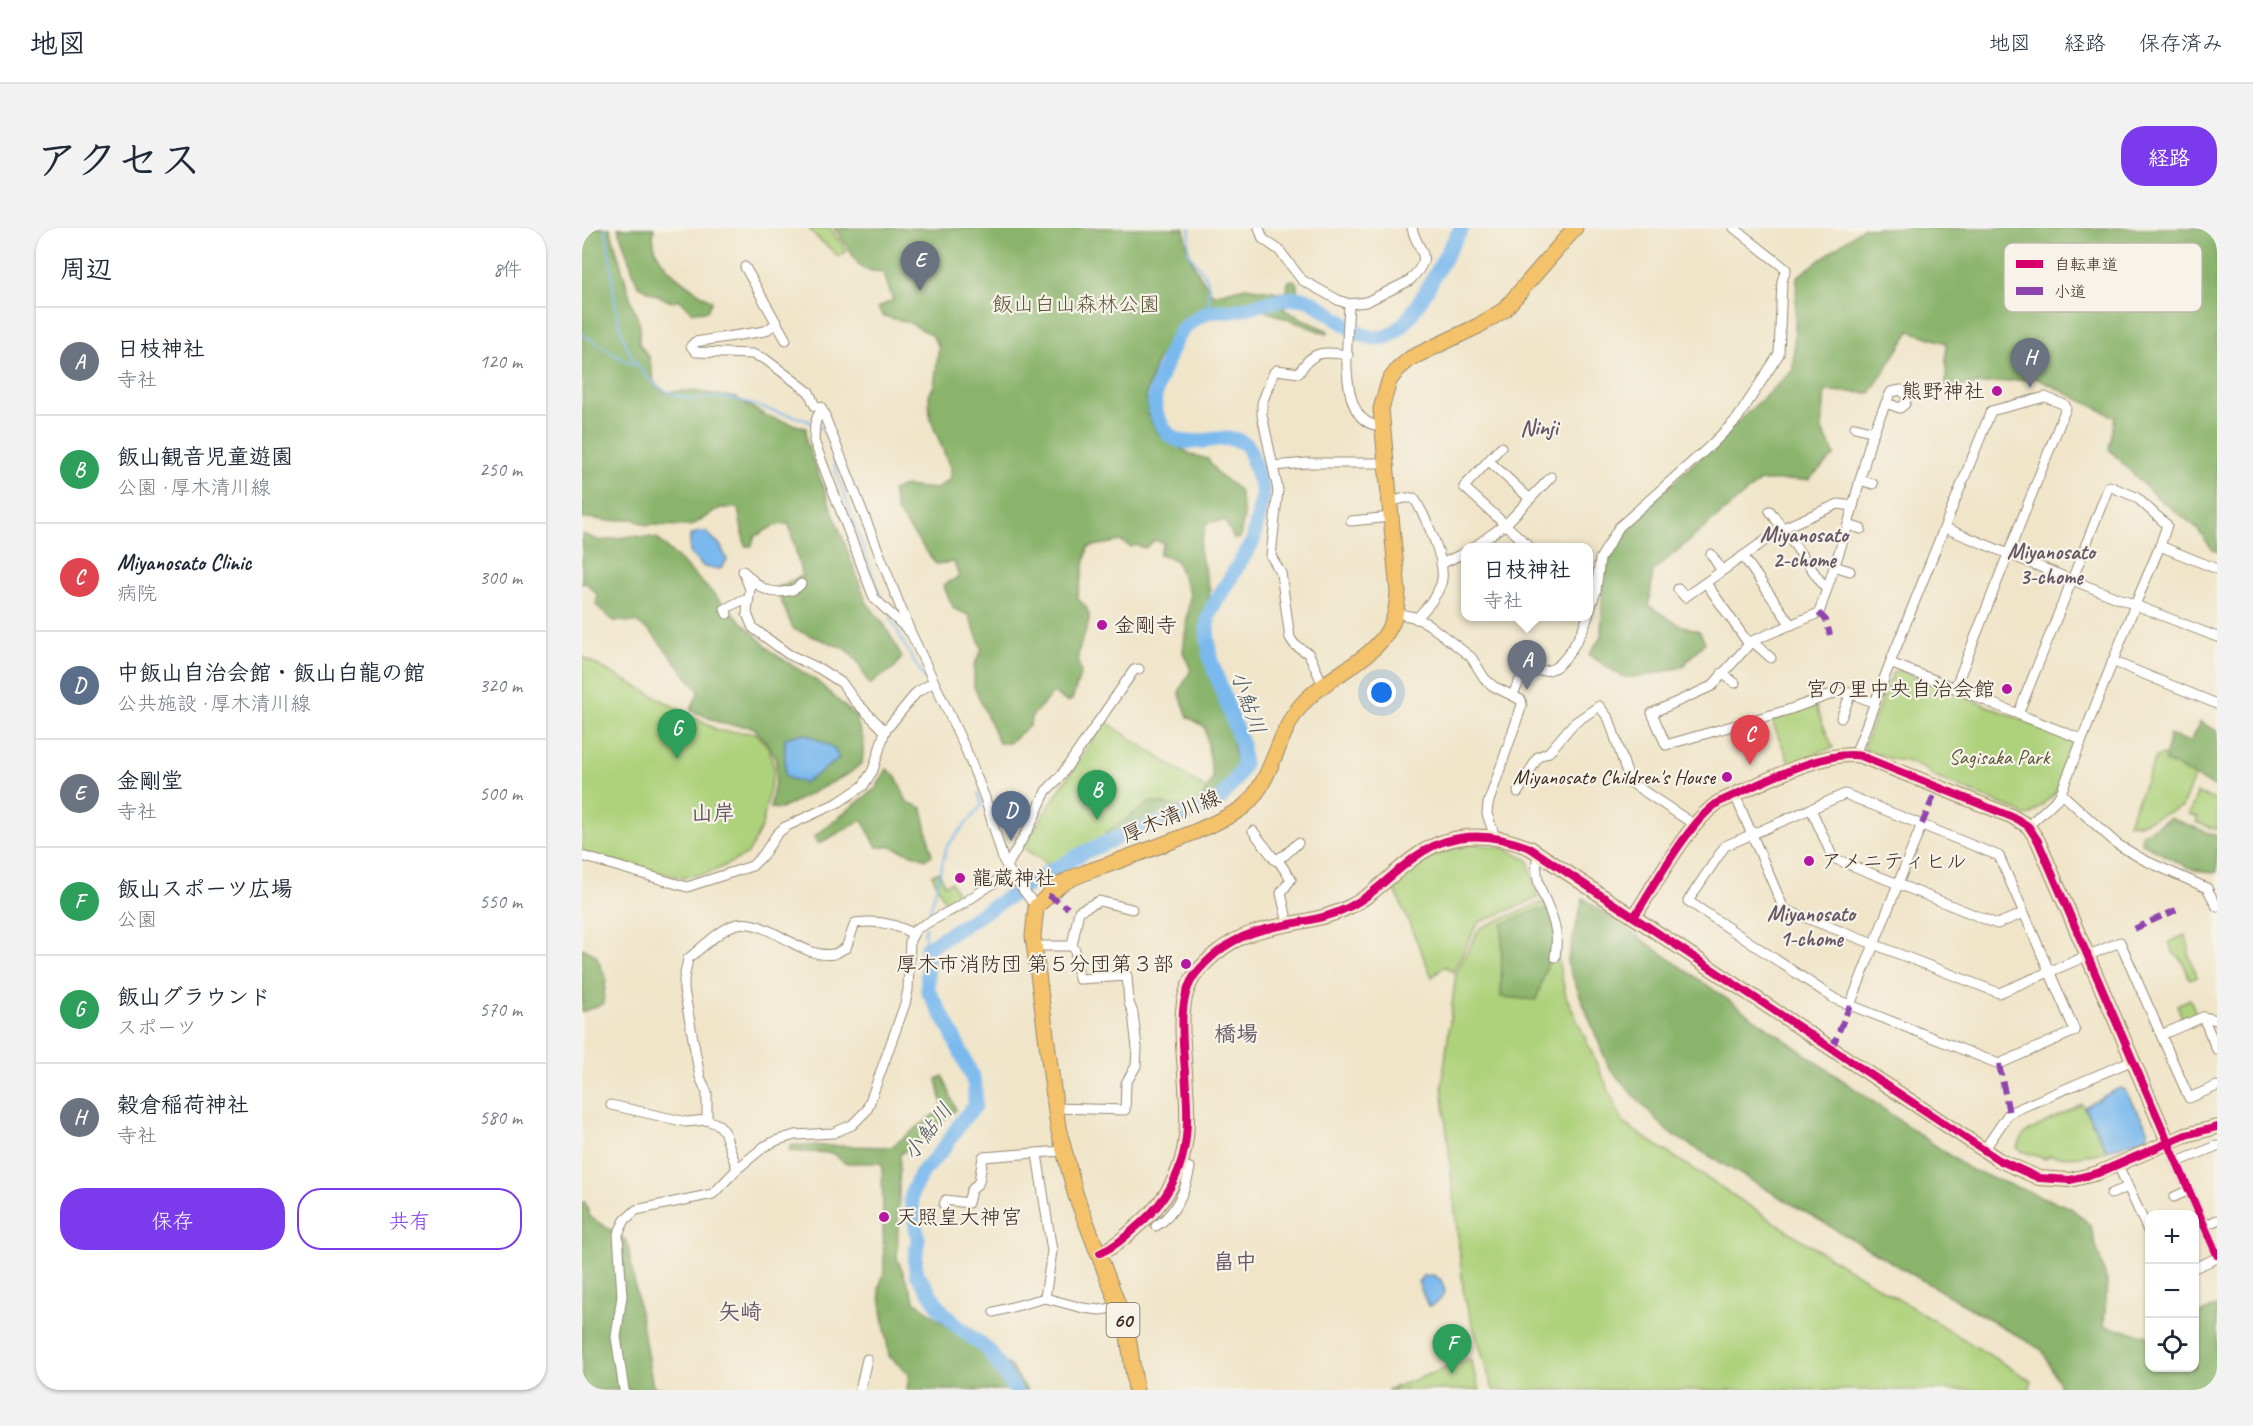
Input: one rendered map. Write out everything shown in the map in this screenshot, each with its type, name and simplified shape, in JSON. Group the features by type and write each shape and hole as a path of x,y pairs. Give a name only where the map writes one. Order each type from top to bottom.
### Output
{"main road":[{"name":"厚木清川線","path":"1034,903 1062,884 1215,822 1244,807 1260,787 1290,719 1311,694 1369,652 1383,639 1395,613 1398,582 1381,409 1389,381 1411,358 1478,326 1504,310 1575,228"},
{"name":"60","path":"1034,903 1034,946 1055,1108 1063,1151 1076,1196 1100,1253 1128,1336 1136,1390"}],"street":[{"path":"1259,228 1263,239 1279,250 1302,280 1349,307 1366,302 1409,281 1414,275 1424,259 1423,251 1412,228"},
{"path":"1593,600 1596,591 1593,581 1600,559 1619,527 1737,419 1779,354 1782,281 1786,268 1734,228"},
{"path":"745,267 786,340"},
{"path":"1349,307 1349,395 1354,407 1368,423 1383,427"},
{"path":"777,323 765,331 695,342 691,346 696,352 752,354 765,359 809,392 815,406 821,407 911,633 966,750 985,798 1003,859 1034,903"},
{"path":"1323,685 1309,654 1295,645 1290,638 1281,573 1271,556 1278,490 1262,415 1262,403 1274,372 1277,370 1299,373 1306,361 1318,353 1348,354"},
{"path":"1855,755 1991,411 2045,397 2065,405 2066,408 1955,688"},
{"path":"1875,703 1851,693 1830,694 1788,710 1666,745 1652,713 1712,686 1750,642 1819,613 1848,525 1874,432 1886,403"},
{"path":"825,414 819,416 815,424 814,441 874,598 911,633"},
{"path":"1855,427 1874,432"},
{"path":"1501,447 1464,487 1526,543"},
{"path":"1489,460 1530,499"},
{"path":"1273,466 1307,463 1386,463"},
{"path":"1480,543 1505,524 1551,477"},
{"path":"1860,480 1873,484"},
{"path":"2018,714 2109,486 2136,497 2167,525 2061,793 2028,826"},
{"path":"1351,521 1391,509 1405,498 1414,498 1428,525 1441,564 1442,581 1434,598 1416,619"},
{"path":"1678,589 1685,597 1783,528 1838,504 1853,507"},
{"path":"1770,511 1826,589"},
{"path":"1848,525 1861,529"},
{"path":"1944,528 2217,637"},
{"path":"2160,546 2217,569"},
{"path":"1441,564 1461,554"},
{"path":"1711,554 1722,571"},
{"path":"1743,556 1791,625"},
{"path":"1834,566 1850,571"},
{"path":"801,584 791,591 768,590 760,586 743,570 750,589 747,614 753,628 788,654 820,669 842,683 855,701 885,731"},
{"path":"1706,583 1750,642 1771,658"},
{"path":"727,614 726,609 742,600 747,604"},
{"path":"1395,613 1428,624 1471,657 1493,687 1513,694 1521,700 1522,705 1488,804 1487,814 1495,837"},
{"path":"1513,694 1525,670 1549,670 1557,666 1582,633 1586,621"},
{"path":"2112,662 2217,704"},
{"path":"1890,663 2081,739"},
{"path":"624,1390 616,1336 622,1296 618,1234 625,1220 636,1210 713,1194 737,1169 765,1146 778,1140 795,1135 840,1131 858,1120 867,1110 905,1004 908,990 909,952 913,934 927,921 961,905 1010,871 1046,791 1060,777 1134,670 1139,669"},
{"path":"1722,673 1735,683"},
{"path":"582,856 677,886 689,887 752,866 764,855 777,834 785,827 839,802 863,786 873,770 885,731 917,692 934,682"},
{"path":"1841,718 1851,693"},
{"path":"1691,695 1695,705"},
{"path":"1518,792 1530,775 1538,757 1549,752 1573,724 1602,704 1630,782 1695,825"},
{"path":"1634,916 1708,809 1735,795 1824,758 1855,755 2011,816 2028,826 2038,841 2217,1257 2199,1266"},
{"path":"2061,793 2117,844 2144,860 2207,888 2217,907"},
{"path":"1845,794 2000,856 2075,1032 2001,1064 1835,999 1688,901 1725,846 1752,834 1845,794"},
{"path":"1735,795 1786,910 1999,993 2120,942 2189,1098 2217,1086"},
{"path":"1811,809 1833,858 1997,924 2024,913"},
{"path":"1850,1005 1922,824"},
{"path":"1253,831 1291,879 1281,893 1288,924"},
{"path":"1100,1253 1116,1244 1150,1215 1173,1183 1181,1165 1188,1125 1182,1028 1184,1000 1191,981 1206,962 1230,941 1248,933 1305,921 1351,906 1411,859 1434,846 1469,837 1495,837 1518,843 1538,853 1984,1150 2038,1178 2055,1180 2089,1176 2168,1142 2217,1127"},
{"path":"1277,859 1298,843"},
{"path":"1538,853 1537,881 1556,932 1555,957"},
{"path":"1055,1108 1125,1110 1126,1083 1136,1066 1137,1048 1127,976 1078,979 1075,950 1072,946 1079,911 1099,901 1132,909"},
{"path":"707,1120 706,1093 700,1077 684,990 688,958 726,929 740,923 757,926 811,950 833,954 846,948 855,923 877,921 903,928 913,934"},
{"path":"1034,946 1072,946"},
{"path":"2161,1035 2203,1017 2217,1020"},
{"path":"2203,1017 2217,1050"},
{"path":"1984,1150 2009,1113 2133,1060"},
{"path":"611,1105 686,1122 707,1120 719,1125 724,1131 737,1169"},
{"path":"2177,1162 2217,1146"},
{"path":"946,1200 968,1203 971,1191 979,1182 983,1157 1063,1151"},
{"path":"1037,1154 1052,1251 1045,1298"},
{"path":"1156,1226 1167,1220 1187,1182 1190,1168 1181,1165"},
{"path":"2118,1165 2145,1224"},
{"path":"2111,1194 2128,1186"},
{"path":"2174,1197 2189,1190"},
{"path":"2204,1226 2217,1220"},
{"path":"994,1312 1045,1298 1083,1308 1100,1310 1119,1307"},
{"path":"860,1390 867,1359"}],"green space":[{"path":"582,228 610,228 640,325 639,343 649,357 654,382 663,392 692,391 737,398 766,416 806,428 806,441 867,603 885,626 902,657 895,667 869,685 858,662 846,649 793,629 776,588 802,576 789,524 771,528 754,537 752,546 745,546 738,508 720,508 691,526 646,525 633,519 608,521 582,519"},
{"path":"618,228 654,228 653,240 663,262 671,272 691,288 712,301 707,311 692,312 679,299 671,302 638,286"},
{"path":"809,228 830,228 846,251 838,257"},
{"name":"飯山白山森林公園","path":"834,228 1184,228 1187,246 1194,264 1214,295 1245,287 1285,293 1289,281 1294,280 1297,284 1297,292 1285,300 1284,310 1328,331 1327,334 1252,306 1214,315 1188,326 1157,360 1146,394 1148,414 1159,435 1192,455 1208,459 1218,474 1239,490 1244,515 1240,538 1234,539 1225,521 1207,522 1199,549 1210,591 1202,636 1229,711 1239,785 1224,805 1167,830 1149,821 1114,837 1106,833 1150,802 1196,809 1213,778 1205,727 1188,717 1179,692 1191,670 1183,652 1190,595 1176,560 1159,554 1164,543 1155,540 1145,548 1135,545 1131,547 1121,541 1088,547 1077,598 1087,609 1089,616 1078,655 1081,672 1072,700 1067,702 1053,693 1031,717 1030,725 1009,743 999,743 974,686 974,666 982,649 969,615 954,609 943,585 959,577 954,562 936,564 897,512 892,491 904,486 936,489 950,479 951,470 930,418 929,394 934,386 939,347 932,335 908,322 883,316 878,308 893,300 883,272 866,270 860,266"},
{"path":"1863,228 2217,228 2217,552 2195,526 2155,496 2109,449 2115,417 2036,378 1946,388 1946,343 1910,331 1870,393 1825,391 1822,430 1835,455 1808,480 1760,481 1653,571 1649,606 1679,625 1699,631 1705,642 1682,667 1639,677 1623,677 1589,655 1601,637 1603,572 1623,530 1793,370 1797,277"},
{"path":"582,534 600,541 632,536 657,538 773,653 818,682 855,716 864,742 862,763 848,774 781,809 770,808 776,764 770,747 753,727 723,724 691,710 699,691 652,633 636,622 614,621 596,605 598,595 585,582 582,584"},
{"path":"582,657 719,731 756,733 769,748 774,769 762,826 748,854 712,872 682,878 588,855 582,850"},
{"name":"Sagisaka Park","path":"1898,670 2071,740 2073,745 2056,792 2031,815 2025,816 2018,811 1937,778 1925,769 1906,761 1891,759 1866,750 1864,745 1893,672"},
{"path":"1815,705 1833,748 1790,765 1772,721"},
{"path":"1105,721 1212,793 1051,867 1022,847"},
{"path":"2200,722 2217,731 2217,788 2165,761 2169,735 2191,742"},
{"path":"2162,755 2192,771 2195,775 2182,807 2139,824 2128,823 2156,757"},
{"path":"887,769 896,776 907,802 922,808 932,855 926,859 892,847 877,847 862,820 818,844 814,837 876,788"},
{"path":"2197,793 2217,801 2217,830 2196,822 2198,817 2189,814"},
{"path":"2170,818 2217,836 2217,872 2208,873 2188,867 2141,842 2142,834"},
{"path":"1476,844 1504,848 1528,860 1538,898 1478,923 1453,972 1445,966 1432,977 1393,885 1413,869 1441,853"},
{"path":"939,872 945,885 951,882 961,900 948,908 932,875"},
{"path":"1583,898 1969,1169 2071,1208 2090,1225 2107,1282 2104,1326 2145,1335 2145,1372 2199,1372 2199,1314 2217,1306 2217,1390 2059,1390 2059,1384 2042,1350 1668,1132 1609,1068 1567,963"},
{"path":"1545,901 1566,996 1624,1124 1805,1242 2032,1381 2029,1390 1493,1390 1464,1296 1442,1085 1456,973 1480,928"},
{"path":"1536,910 1558,911 1559,929 1536,1000 1501,997 1502,924"},
{"path":"2185,935 2189,956 2197,977 2190,980 2183,962 2173,952 2169,942"},
{"path":"582,948 596,955 606,979 603,1004 582,1012"},
{"path":"2190,999 2197,1015 2183,1021 2177,1005"},
{"path":"943,1076 956,1110 900,1155 897,1258 915,1301 956,1333 1009,1365 1027,1390 907,1390 909,1374 889,1356 879,1289 884,1272 882,1163 845,1163 832,1153 790,1151 790,1145 891,1147 943,1108 937,1079"},
{"path":"2082,1104 2107,1151 2077,1157 2048,1156 2046,1159 2019,1150 2017,1147 2025,1133"},
{"path":"582,1202 585,1202 590,1217 627,1241 653,1387 682,1390 582,1390"},
{"path":"1470,1359 1480,1390 1387,1390"}],"water":[{"path":"698,532 706,532 720,545 727,560 720,569 704,567 690,554 690,536"},
{"path":"804,733 834,748 839,759 804,783 785,777 785,738"},
{"path":"2119,1088 2124,1089 2148,1129 2148,1137 2107,1150 2084,1107"},
{"path":"1433,1275 1441,1280 1445,1291 1440,1300 1428,1306 1418,1282 1423,1276"}],"waterway":[{"path":"605,228 619,323 632,358 647,377 656,385 676,395 693,399 737,400 812,423"},
{"path":"1190,228 1188,252 1209,285 1209,312"},
{"name":"小鮎川","path":"1015,1390 989,1351 941,1310 917,1274 915,1262 918,1238 911,1201 912,1192 921,1174 944,1148 963,1119 975,1106 975,1086 972,1076 948,1025 928,991 927,948 1083,853 1121,836 1202,809 1219,800 1243,767 1242,745 1210,658 1207,631 1212,608 1253,541 1263,492 1249,448 1240,441 1218,439 1184,442 1173,438 1160,422 1155,407 1155,393 1175,341 1182,330 1209,312 1232,311 1301,298 1317,305 1357,332 1378,338 1388,336 1398,330 1418,304 1462,228"},
{"path":"582,334 630,364 635,364"},
{"path":"817,426 826,431 830,441 836,471 882,601"},
{"path":"891,619 927,682"},
{"path":"928,918 947,846 982,805 978,793"},
{"path":"926,926 924,933 927,948"}],"marked path":[{"path":"1819,613 1826,620 1830,635"},
{"path":"1922,824 1938,786"},
{"path":"1048,895 1068,908"},
{"path":"2134,929 2176,910"},
{"path":"1832,1048 1850,1005"},
{"path":"1999,1064 2009,1113"}],"cycle path":[{"path":"1634,917 1673,855 1696,823 1708,811 1719,802 1809,763 1846,755 1861,756 2017,819 2028,826 2038,841 2217,1255"},
{"path":"1100,1253 1123,1239 1161,1201 1174,1181 1182,1160 1187,1116 1183,1012 1185,996 1198,970 1215,954 1248,935 1264,929 1315,919 1349,907 1374,891 1419,854 1457,838 1489,837 1530,848 1999,1160 2039,1178 2070,1180 2098,1173 2186,1135 2217,1127"}],"place":[{"name":"金剛堂","path":"920,291"},
{"name":"穀倉稲荷神社","path":"2030,388"},
{"name":"熊野神社","path":"1997,391"},
{"name":"金剛寺","path":"1102,625"},
{"name":"宮の里中央自治会館","path":"2007,689"},
{"name":"日枝神社","path":"1527,690"},
{"name":"飯山グラウンド","path":"677,759"},
{"name":"Miyanosato Clinic","path":"1750,765"},
{"name":"Miyanosato Children's House","path":"1727,777"},
{"name":"飯山観音児童遊園","path":"1097,820"},
{"name":"中飯山自治会館・飯山白龍の館","path":"1011,841"},
{"name":"アメニティヒル","path":"1809,861"},
{"name":"龍蔵神社","path":"960,878"},
{"name":"厚木市消防団 第５分団第３部","path":"1186,964"},
{"name":"天照皇大神宮","path":"884,1217"},
{"name":"飯山スポーツ広場","path":"1452,1374"}],"district":[{"name":"Ninji","path":"1539,427"},
{"name":"Miyanosato 2-chome","path":"1804,546"},
{"name":"Miyanosato 3-chome","path":"2051,564"},
{"name":"山岸","path":"713,812"},
{"name":"Miyanosato 1-chome","path":"1811,926"},
{"name":"橋場","path":"1236,1033"},
{"name":"畠中","path":"1235,1261"},
{"name":"矢崎","path":"740,1311"}]}
